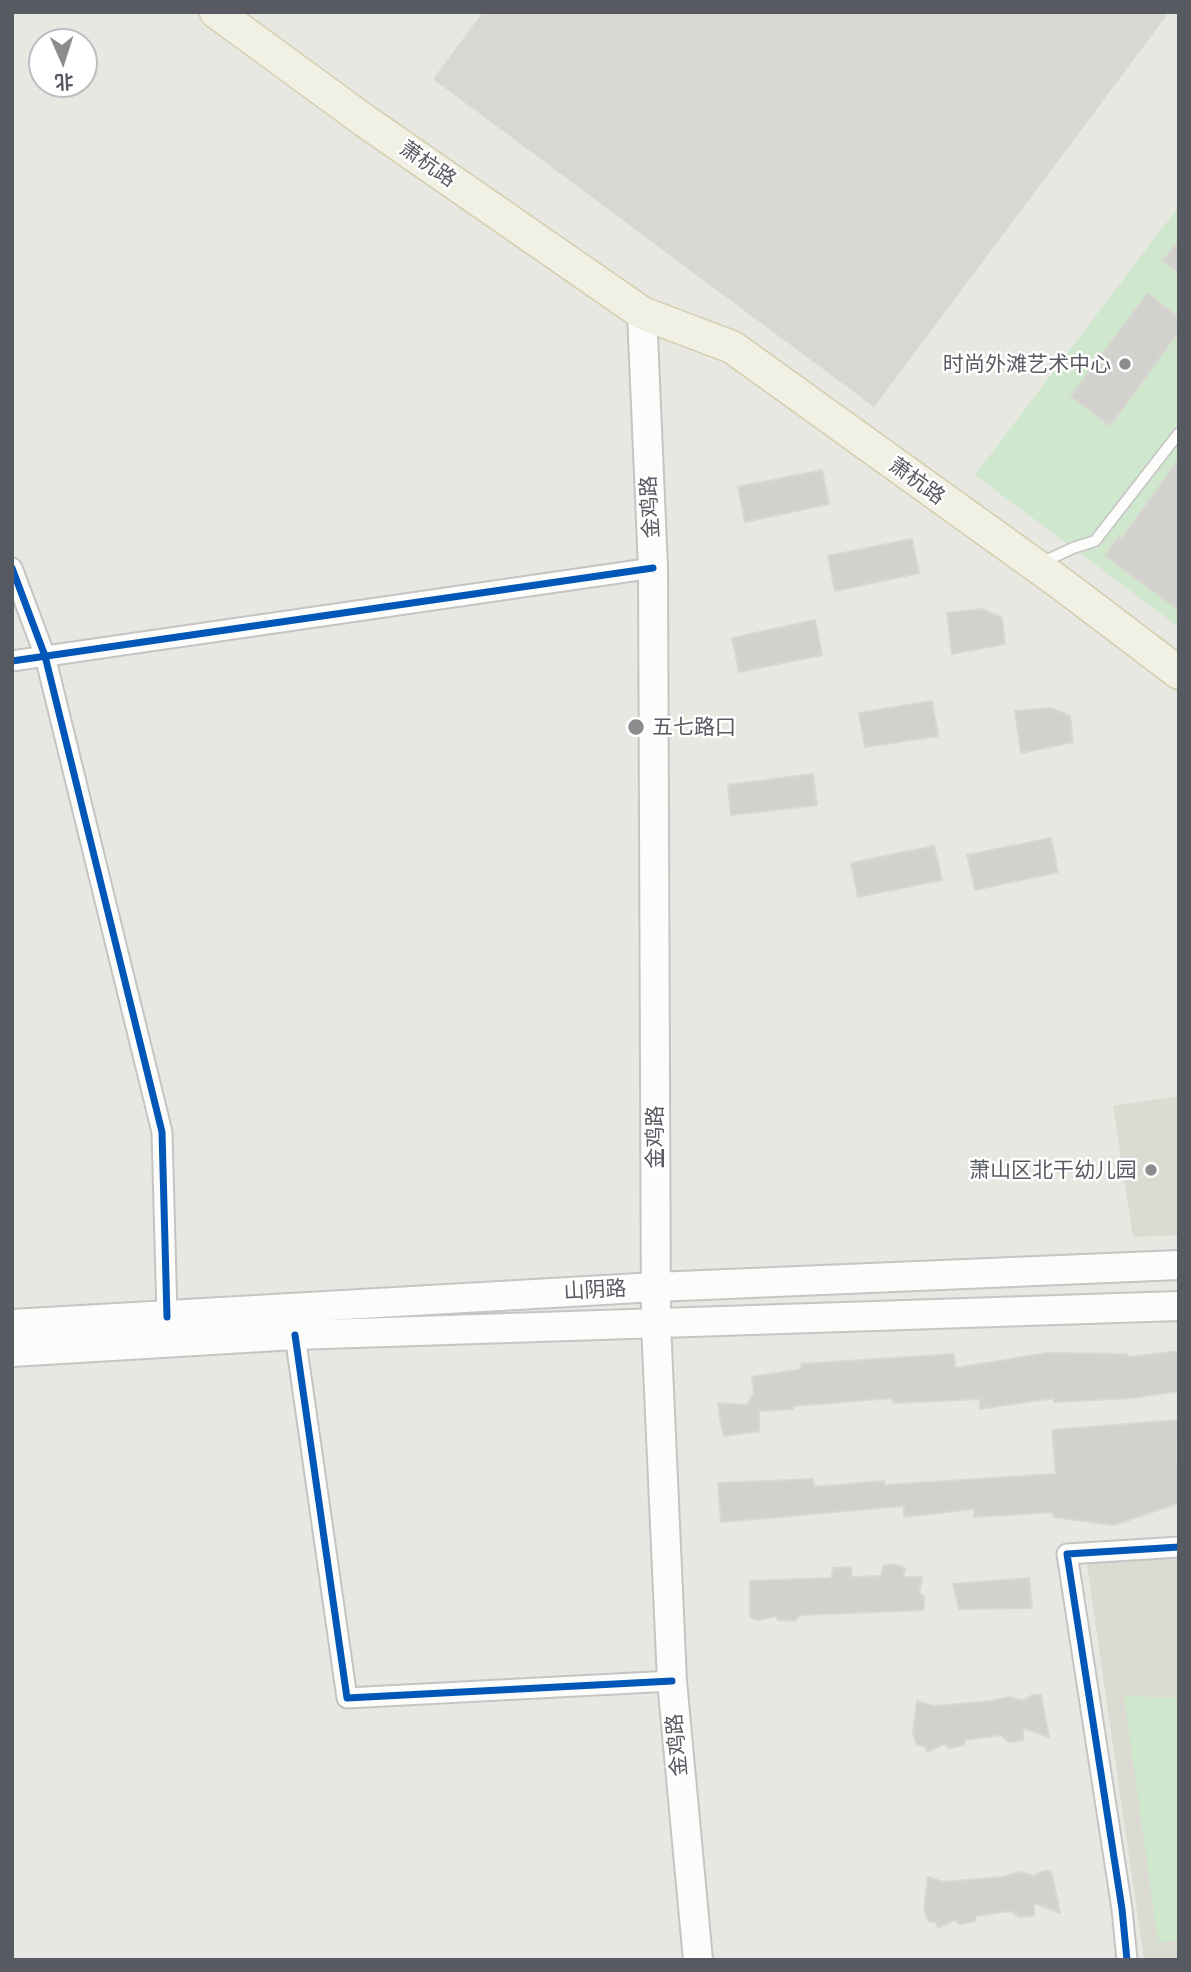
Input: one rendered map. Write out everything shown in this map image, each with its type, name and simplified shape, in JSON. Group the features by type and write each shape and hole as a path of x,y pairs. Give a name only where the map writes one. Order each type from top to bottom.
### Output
{"main road":[{"name":"萧杭路","path":"216,12 365,121 642,313 732,347 1176,665"},
{"name":"萧杭路","path":"248,12 377,107 608,269 642,313"},
{"name":"金鸡路","path":"642,313 653,568 656,1324 672,1681 698,1960"},
{"name":"山阴路","path":"12,1324 656,1287 1179,1265"},
{"name":"山阴路","path":"12,1352 295,1335 1179,1306"}],"street":[{"path":"12,568 45,656 162,1132 167,1317"},
{"path":"12,662 653,568"},
{"path":"295,1335 347,1698 672,1681"},
{"path":"1127,1960 1122,1909 1067,1554 1179,1547"}],"lane":[{"path":"1035,566 1095,541 1179,433"}],"shaded area":[{"path":"483,12 1160,12 1167,15 874,407 433,79"},
{"name":"萧山区北干幼儿园","path":"1179,1096 1179,1235 1133,1237 1113,1106"},
{"path":"1179,1538 1179,1960 1144,1960 1087,1565"}],"green space":[{"path":"1179,206 1179,627 975,475"},
{"path":"1124,1696 1179,1698 1179,1941 1158,1942"}],"building":[{"path":"1179,241 1179,273 1162,261"},
{"name":"时尚外滩艺术中心","path":"1148,293 1179,319 1179,331 1110,426 1071,396"},
{"path":"1179,459 1179,610 1105,556 1119,536 1122,538"},
{"path":"822,470 829,504 745,522 738,487"},
{"path":"912,539 919,573 835,591 828,556"},
{"path":"982,609 1002,618 1005,644 952,654 947,613"},
{"path":"815,620 822,655 739,672 732,638"},
{"path":"932,701 938,736 865,747 859,713"},
{"path":"1051,708 1070,716 1073,742 1021,753 1015,711"},
{"path":"813,774 817,805 731,815 728,785"},
{"path":"1051,838 1058,872 975,890 967,855"},
{"path":"934,846 942,880 858,897 851,863"},
{"path":"1179,1351 1179,1391 1133,1398 1054,1402 1054,1398 980,1409 980,1399 893,1403 893,1398 793,1406 793,1409 759,1411 759,1431 724,1436 720,1419 718,1403 747,1405 754,1393 752,1377 802,1369 801,1364 954,1354 955,1368 1047,1353 1128,1354 1127,1357"},
{"path":"1178,1420 1176,1465 1178,1464 1179,1503 1114,1525 1053,1517 1053,1512 974,1517 974,1509 904,1517 904,1506 721,1522 718,1483 813,1479 814,1487 884,1481 884,1485 1056,1474 1052,1430"},
{"path":"894,1564 905,1568 903,1577 922,1577 919,1593 924,1596 924,1610 800,1615 795,1621 778,1620 776,1616 758,1620 750,1617 750,1581 831,1578 833,1568 851,1567 852,1577 881,1576 883,1566"},
{"path":"1029,1578 1032,1608 959,1609 953,1584"},
{"path":"1033,1695 1041,1695 1049,1737 1023,1728 1023,1740 1009,1742 1001,1735 965,1740 964,1745 949,1748 943,1744 928,1752 925,1746 917,1745 913,1733 917,1701 933,1706 1010,1697 1022,1701"},
{"path":"1051,1871 1060,1913 1034,1903 1034,1916 1019,1917 1011,1911 976,1916 975,1921 960,1924 954,1920 938,1928 936,1922 928,1921 924,1909 928,1877 943,1882 1002,1877 1020,1872 1033,1876"}],"cycle path":[{"path":"12,568 45,656 162,1132 167,1317"},
{"path":"12,661 653,568"},
{"path":"295,1335 347,1698 672,1681"},
{"path":"1127,1960 1122,1909 1067,1554 1179,1547"}],"place":[{"name":"时尚外滩艺术中心","path":"1125,364"},
{"name":"五七路口","path":"636,727"},
{"name":"萧山区北干幼儿园","path":"1151,1170"}]}
